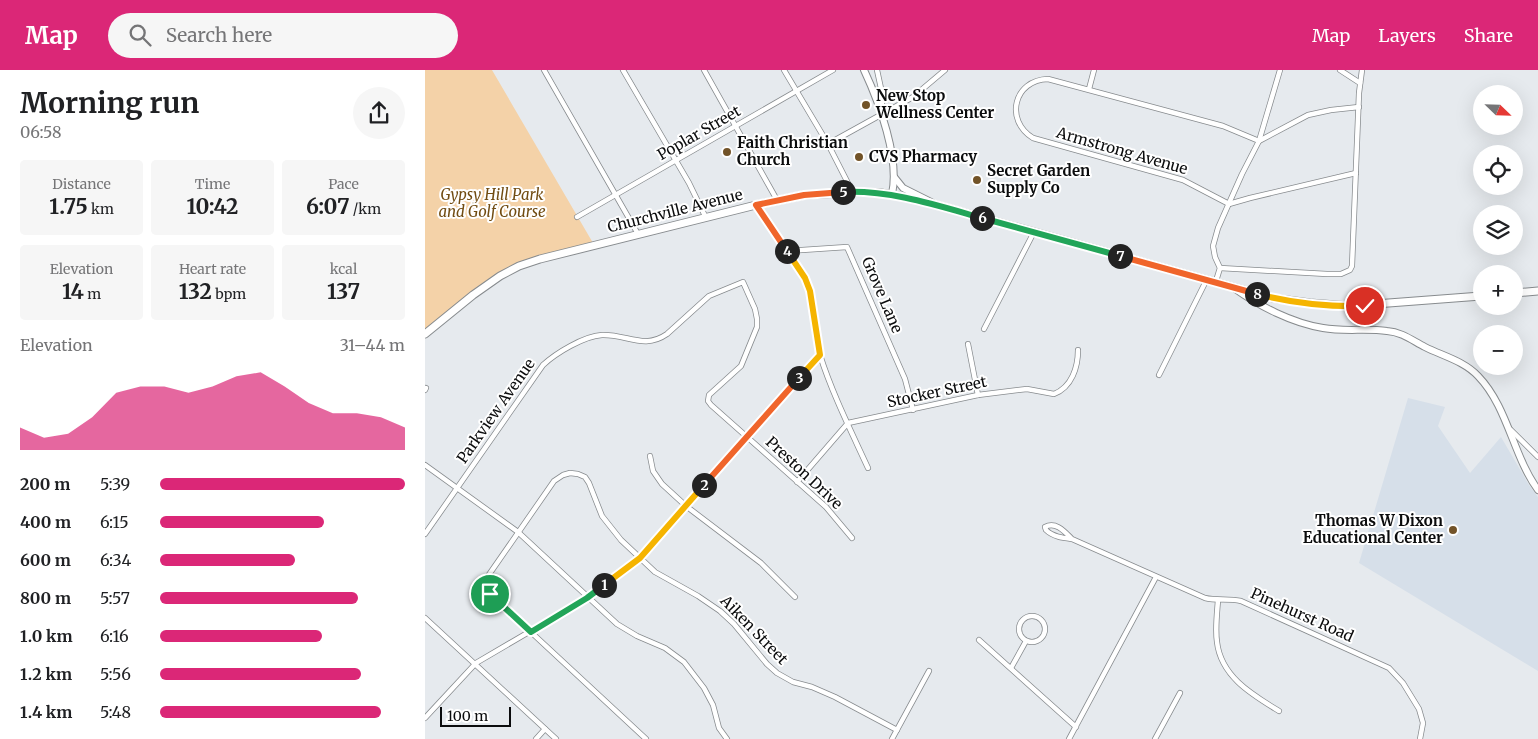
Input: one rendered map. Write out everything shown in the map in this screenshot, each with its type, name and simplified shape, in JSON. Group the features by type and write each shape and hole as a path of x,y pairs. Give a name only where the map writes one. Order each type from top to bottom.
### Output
{"main road":[{"name":"Churchville Avenue","path":"425,334 478,291 512,270 535,261 777,200 818,193 852,191 892,194 935,204 1216,281 1271,298 1349,306 1473,297"},
{"path":"1523,292 1538,291"}],"street":[{"path":"544,70 638,234"},
{"path":"623,70 676,160 706,218"},
{"path":"704,70 777,200"},
{"path":"784,70 852,191"},
{"name":"Poplar Street","path":"577,217 833,70"},
{"path":"864,70 882,113"},
{"path":"877,70 882,93 882,113 894,177 892,194"},
{"path":"827,144 917,94 945,70"},
{"path":"1095,70 1089,89 1223,126 1259,141"},
{"path":"1216,281 1220,268 1214,254 1214,242 1218,228 1259,141 1280,70"},
{"path":"1340,70 1360,83"},
{"path":"1220,268 1327,274 1341,274 1351,269 1362,70"},
{"name":"Armstrong Avenue","path":"1089,89 1052,80 1040,80 1025,89 1017,104 1016,115 1019,124 1033,138 1179,178 1229,204"},
{"path":"1259,141 1309,115 1359,107"},
{"path":"1229,204 1356,173"},
{"path":"894,177 903,188 935,204"},
{"path":"756,205 805,278 810,291 820,355 868,468"},
{"path":"984,330 1034,232"},
{"name":"Grove Lane","path":"787,252 847,247 905,379 913,410"},
{"path":"1159,375 1207,279"},
{"name":"Preston Drive","path":"743,282 755,309 757,319 756,330 742,364 709,394 708,398 711,405 826,507 852,538"},
{"name":"Parkview Avenue","path":"425,534 543,365 551,358 584,340 598,336 610,335 643,342 659,338 667,334 709,296 743,282"},
{"path":"1231,286 1265,309 1282,315 1324,328 1395,332 1463,364 1482,381 1509,429 1522,462 1538,490"},
{"path":"1269,309 1271,298"},
{"path":"968,344 978,395"},
{"name":"Stocker Street","path":"848,423 978,395 1027,389 1050,394 1057,393 1066,386 1078,365 1079,350"},
{"path":"425,718 476,664 587,598 640,558 820,355"},
{"path":"797,482 848,423"},
{"path":"1509,429 1538,457"},
{"path":"650,456 651,466 657,479 686,506 759,562 795,597"},
{"path":"425,465 518,532 587,598 622,628 665,648 690,668 707,693 713,705 719,728 727,739"},
{"name":"Aiken Street","path":"518,532 554,481 565,474 577,473 583,476 589,482 606,523 640,558 659,575 698,596 720,611 734,624 771,668 793,682 815,688 835,697 897,730"},
{"name":"Pinehurst Road","path":"1073,539 1062,529 1052,525 1045,526 1045,530 1049,533 1073,539 1205,598 1231,599 1243,602 1389,668 1403,683 1419,709 1423,723 1420,739"},
{"path":"518,532 489,576 486,586 490,594 646,739"},
{"path":"1069,739 1156,577"},
{"path":"1218,600 1216,637 1223,664 1235,681 1279,711"},
{"path":"1030,616 1039,618 1045,626 1043,636 1035,642 1026,640 1021,637 1019,632 1021,621 1030,616"},
{"path":"425,618 556,739"},
{"path":"979,640 1076,727"},
{"path":"1011,668 1026,640"},
{"path":"892,739 929,671"},
{"path":"1155,739 1180,693"},
{"path":"535,739 545,728"}],"shaded area":[{"name":"Thomas W Dixon Educational Center","path":"1408,398 1445,407 1438,426 1470,473 1501,437 1538,497 1538,671 1359,563"}],"green space":[{"name":"Gypsy Hill Park and Golf Course","path":"425,70 492,70 593,243 547,255 473,291 425,329"}],"place":[{"name":"New Stop Wellness Center","path":"866,105"},
{"name":"Faith Christian Church","path":"727,152"},
{"name":"CVS Pharmacy","path":"859,157"},
{"name":"Secret Garden Supply Co","path":"977,180"},
{"name":"Thomas W Dixon Educational Center","path":"1453,530"}],"route":[{"path":"490,594 531,632 587,598 640,558 820,355 811,296 805,278 756,205 828,192 892,194 1201,277 1271,298 1336,306 1365,306"}]}
